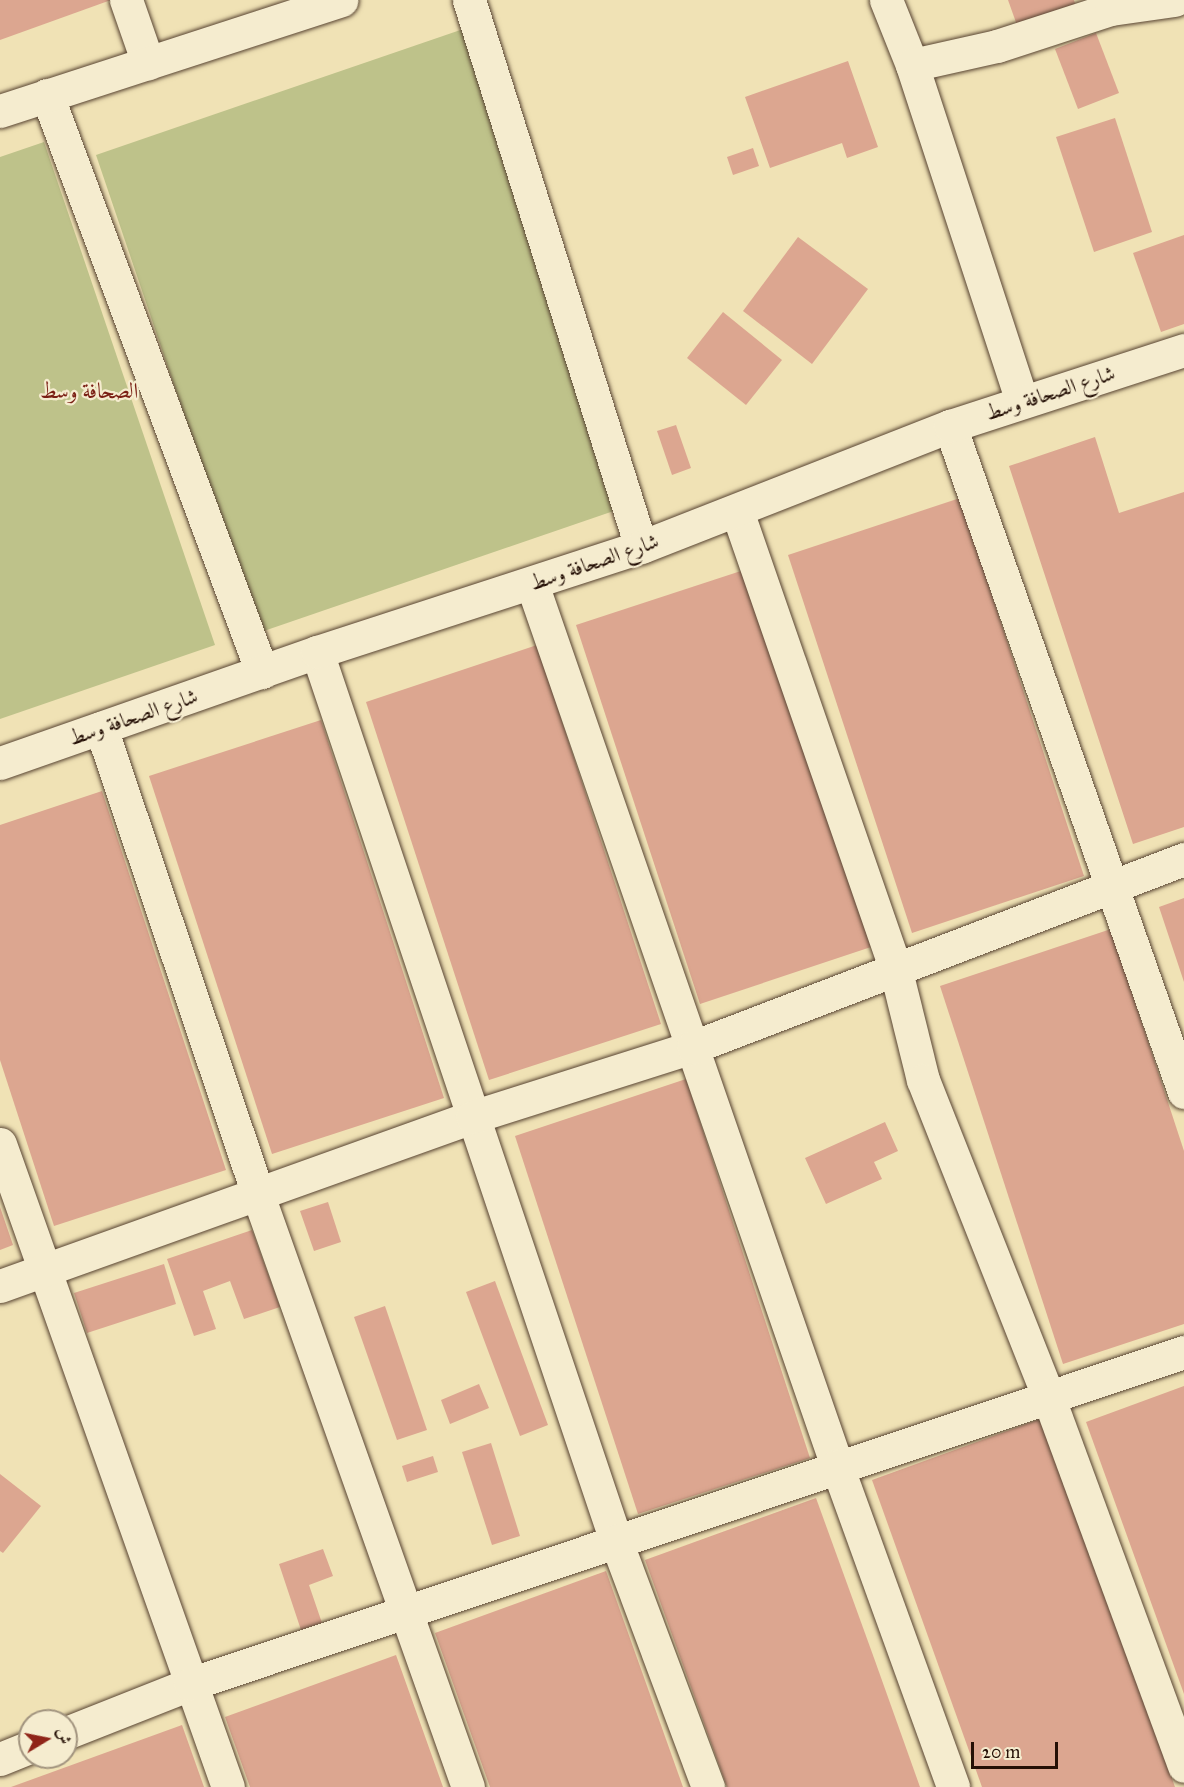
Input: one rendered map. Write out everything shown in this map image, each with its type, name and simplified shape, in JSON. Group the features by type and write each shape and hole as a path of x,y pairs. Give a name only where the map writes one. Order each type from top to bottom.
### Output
{"street":[{"path":"126,0 148,63"},
{"path":"0,111 341,0"},
{"path":"469,0 641,547"},
{"path":"886,0 912,65 1022,401"},
{"path":"912,65 997,46 1109,4 1174,0"},
{"path":"47,95 262,672"},
{"name":"شارع الصحافة وسط","path":"0,763 317,652 641,547 950,426 1022,401 1182,357"},
{"path":"950,426 1184,1092"},
{"path":"737,511 896,971 923,1080 1048,1396 1184,1766"},
{"path":"532,584 837,1466 953,1787"},
{"path":"317,652 616,1541 708,1787"},
{"path":"101,728 258,1196 404,1613 468,1787"},
{"path":"0,1286 258,1196 472,1117 693,1047 1184,859"},
{"path":"0,1144 228,1787"},
{"path":"78,1728 190,1683 1184,1352"},
{"path":"0,1759 18,1752"}],"green space":[{"path":"475,25 637,503 258,633 96,155"},
{"path":"44,142 215,645 0,719 0,157"}],"building":[{"path":"0,0 111,0 0,40"},
{"path":"1008,0 1074,0 1076,8 1018,28"},
{"path":"1096,33 1119,93 1078,109 1055,49"},
{"path":"848,61 878,147 847,158 842,143 770,168 745,97"},
{"path":"1115,118 1152,232 1094,252 1056,137"},
{"path":"753,148 759,166 733,175 727,157"},
{"path":"1184,235 1184,324 1161,332 1133,253"},
{"path":"798,237 868,289 812,364 743,311"},
{"path":"723,312 782,360 746,405 687,358"},
{"path":"676,425 691,468 672,475 657,431"},
{"path":"1095,437 1119,513 1184,492 1184,827 1133,844 1009,466"},
{"path":"960,498 1084,876 912,933 788,555"},
{"path":"747,569 871,947 700,1004 576,625"},
{"path":"537,645 661,1024 489,1080 366,702"},
{"path":"321,720 444,1098 272,1154 149,776"},
{"path":"102,791 226,1170 54,1226 0,1060 0,825"},
{"path":"1184,898 1184,982 1159,907"},
{"path":"1111,929 1184,1151 1184,1324 1063,1364 940,986"},
{"path":"686,1079 810,1458 638,1514 515,1136"},
{"path":"885,1122 898,1151 874,1162 882,1179 826,1204 805,1158"},
{"path":"328,1202 341,1242 314,1251 300,1211"},
{"path":"0,1207 13,1245 0,1250"},
{"path":"252,1230 280,1307 244,1319 230,1281 203,1291 216,1329 194,1336 167,1259"},
{"path":"164,1264 176,1304 87,1333 74,1293"},
{"path":"495,1281 548,1425 520,1436 466,1292"},
{"path":"385,1306 427,1430 397,1440 354,1317"},
{"path":"479,1384 489,1408 450,1424 441,1400"},
{"path":"1184,1386 1184,1694 1086,1422"},
{"path":"1043,1418 1175,1787 982,1787 872,1480"},
{"path":"491,1443 520,1536 492,1545 462,1452"},
{"path":"433,1456 438,1472 407,1482 402,1466"},
{"path":"0,1474 41,1506 3,1553 0,1551"},
{"path":"816,1498 920,1787 727,1787 645,1560"},
{"path":"323,1549 333,1576 309,1585 322,1623 301,1630 279,1564"},
{"path":"606,1571 683,1787 490,1787 435,1633"},
{"path":"396,1655 443,1787 250,1787 225,1717"},
{"path":"182,1725 204,1787 11,1787 61,1769 78,1769 78,1763"}],"district":[{"name":"الصحافة وسط","path":"89,391"}]}
